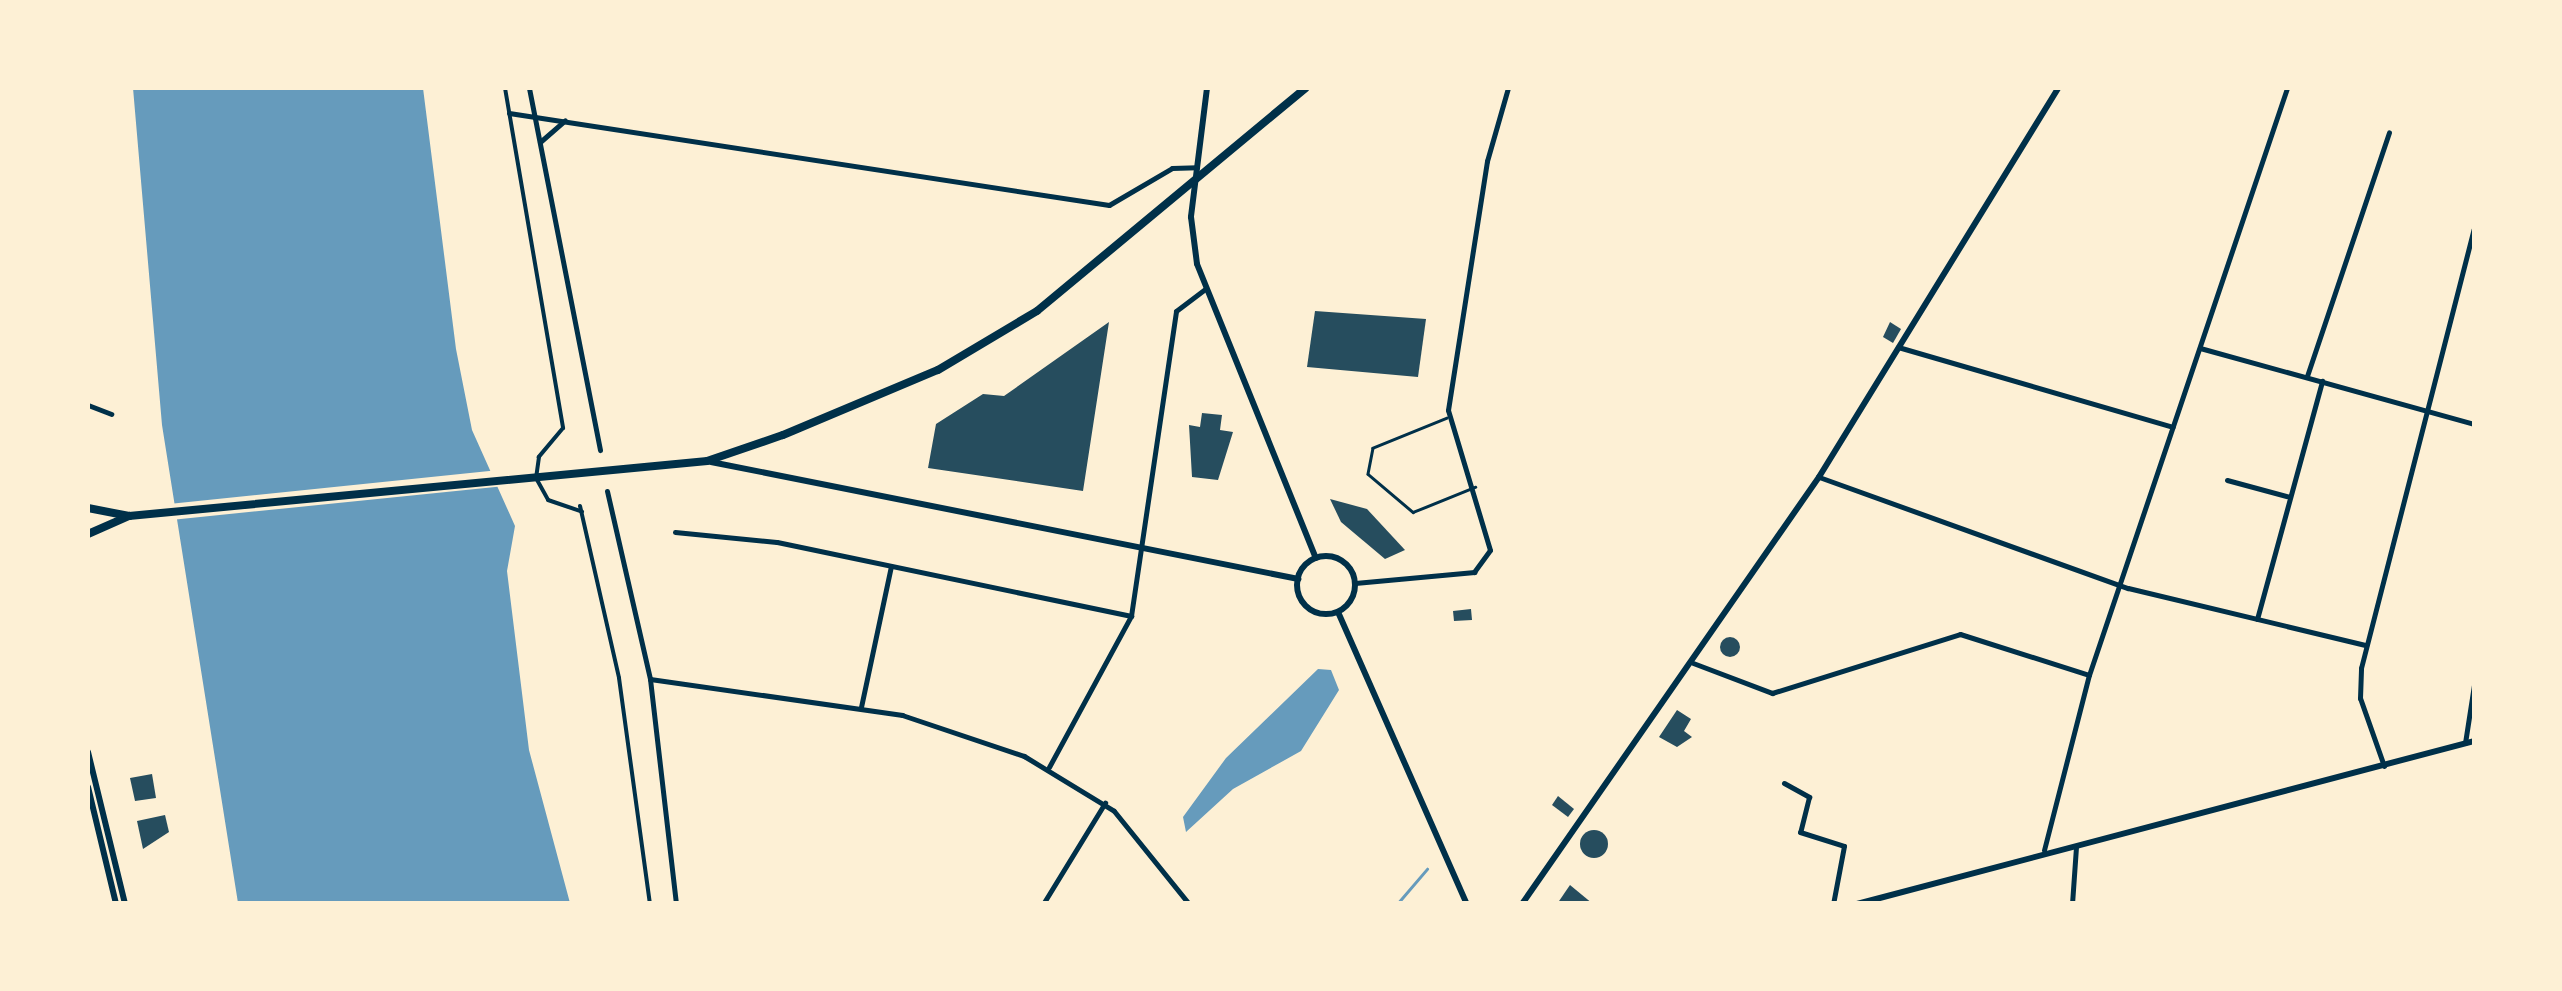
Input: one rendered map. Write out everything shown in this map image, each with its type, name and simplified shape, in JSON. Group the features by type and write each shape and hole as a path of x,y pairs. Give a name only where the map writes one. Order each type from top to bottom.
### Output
{"main road":[{"path":"1207,88 1191,227 1205,289 1316,558"},
{"path":"707,461 872,401 973,352 1167,206 1306,88"},
{"path":"1525,904 1533,886 1693,664 1819,477 2058,88"},
{"path":"88,508 129,516 558,472 707,461 1147,545 1298,579"},
{"path":"88,534 129,516"},
{"path":"1298,579 1316,558 1338,558 1355,583 1338,612"},
{"path":"1298,579 1308,608 1338,612"},
{"path":"1338,612 1469,904"},
{"path":"1857,904 2044,850 2470,742"},
{"path":"88,752 125,904"},
{"path":"88,787 116,904"}],"street":[{"path":"505,88 562,428 539,457 536,478 548,500 581,509 619,678 650,904"},
{"path":"530,88 600,450"},
{"path":"1355,583 1478,569 1490,539 1449,418 1487,161 1508,88"},
{"path":"2044,850 2089,675 2287,88"},
{"path":"509,113 568,119 1109,205 1172,168 1197,167"},
{"path":"540,142 568,119"},
{"path":"2307,377 2389,132"},
{"path":"2384,766 2360,698 2366,645 2474,229"},
{"path":"1049,767 1131,616 1147,545 1176,311 1205,289"},
{"path":"1898,347 2173,427"},
{"path":"2200,348 2474,424"},
{"path":"2256,621 2322,381"},
{"path":"88,405 111,414"},
{"path":"1819,477 2119,584 2256,621 2366,645"},
{"path":"2227,480 2290,498"},
{"path":"606,491 650,678 676,904"},
{"path":"675,532 891,566 1131,616"},
{"path":"861,707 891,566"},
{"path":"1693,664 1772,693 1960,634 2089,675"},
{"path":"650,678 861,707 954,729 1049,767 1105,803 1188,904"},
{"path":"2470,742 2474,685"},
{"path":"1784,783 1809,797 1800,832 1844,846 1833,904"},
{"path":"1043,904 1105,803"},
{"path":"2072,904 2075,843"}],"lane":[{"path":"1449,418 1373,448 1368,474 1413,512 1475,487"}],"water":[{"path":"133,88 423,88 456,349 472,430 515,526 507,571 529,750 570,903 238,903 162,425"},
{"path":"1318,669 1331,670 1339,690 1301,751 1233,789 1186,832 1183,817 1226,758"}],"pier":[{"path":"499,470 505,486 171,520 169,504"}],"building":[{"path":"1315,311 1426,319 1418,377 1307,367"},
{"path":"1109,322 1083,491 928,468 936,424 983,394 1004,396"},
{"path":"1890,322 1901,329 1893,343 1883,337"},
{"path":"1202,413 1222,415 1220,430 1233,432 1218,480 1192,477 1189,425 1200,427"},
{"path":"1330,499 1367,509 1405,550 1385,559 1341,522"},
{"path":"1471,609 1472,620 1454,621 1453,611"},
{"path":"1726,637 1734,637 1740,647 1734,657 1726,657 1720,651 1720,643"},
{"path":"1677,710 1691,719 1684,731 1692,737 1677,747 1659,737"},
{"path":"152,774 156,798 135,801 130,778"},
{"path":"1558,796 1574,809 1568,817 1552,805"},
{"path":"165,815 169,832 143,849 137,821"},
{"path":"1594,830 1604,834 1608,844 1604,854 1594,858 1584,854 1580,844 1584,834"},
{"path":"1570,885 1593,904 1557,904"}],"waterway":[{"path":"1397,904 1427,869"}]}
